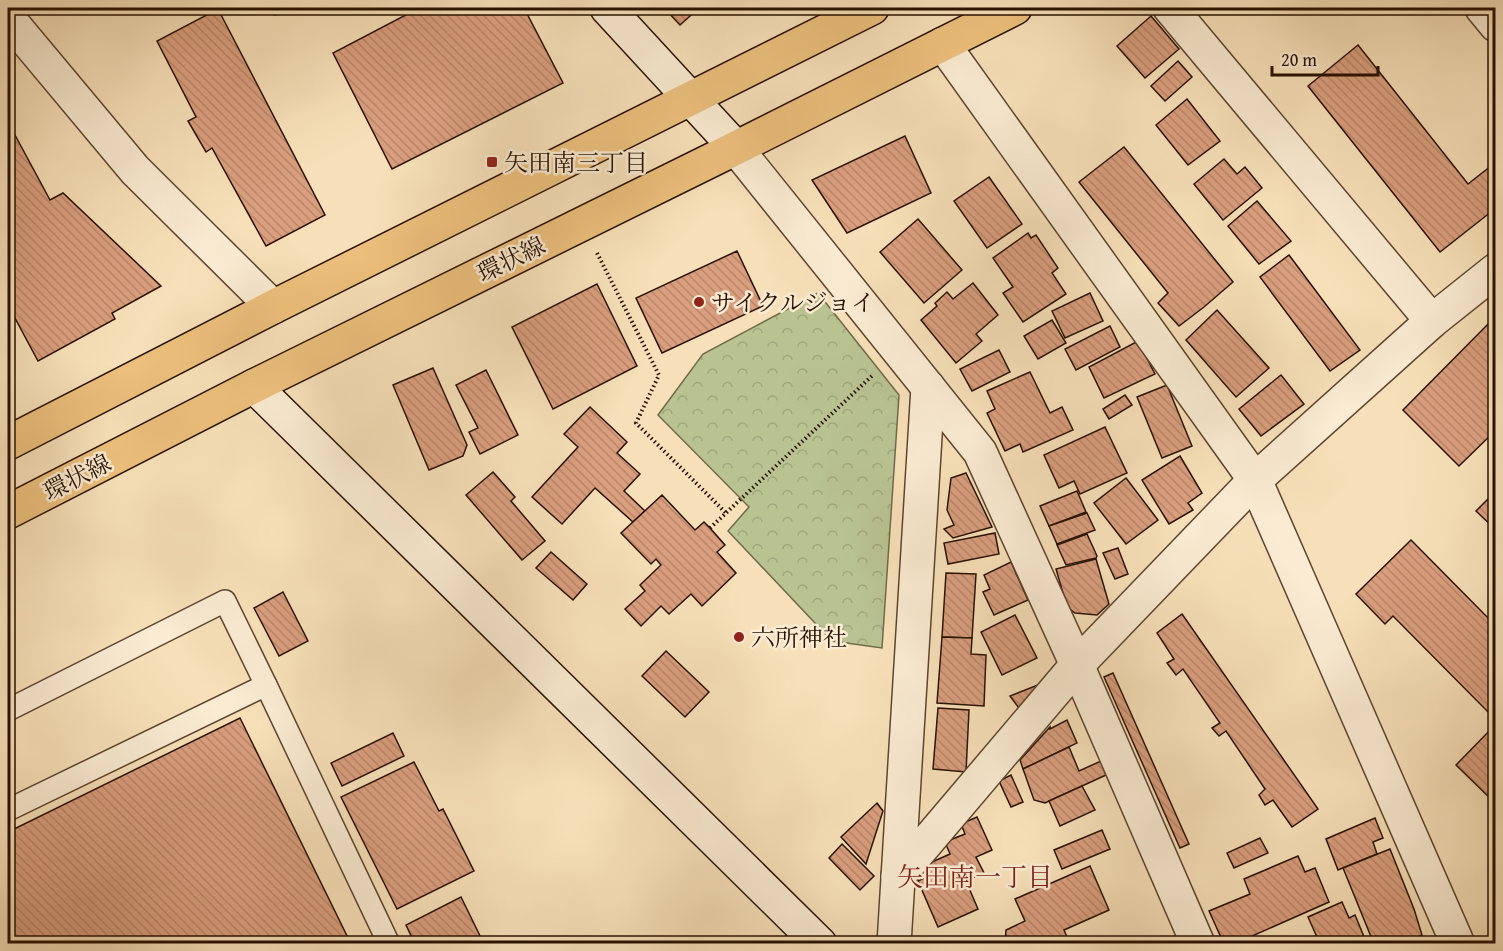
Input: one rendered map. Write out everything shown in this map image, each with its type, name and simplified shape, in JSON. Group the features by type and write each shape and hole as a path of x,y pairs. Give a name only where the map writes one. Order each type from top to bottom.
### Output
{"main road":[{"path":"8,443 273,307 872,8"},
{"name":"環状線","path":"8,512 254,386 1015,8"}],"street":[{"path":"8,10 12,8"},
{"path":"607,8 736,148 980,452 1077,665 1198,944"},
{"path":"1170,8 1432,321"},
{"path":"1482,8 1496,25"},
{"path":"8,18 135,170 273,307"},
{"path":"943,44 1256,480 1457,942 1455,944"},
{"path":"898,876 1077,665 1256,480 1432,321 1496,270"},
{"path":"254,386 819,944"},
{"path":"894,944 928,387"}],"lane":[{"path":"8,710 225,601 389,944"},
{"path":"8,810 266,685"}],"path":[{"path":"582,224 659,375 636,423 726,513"},
{"path":"710,528 898,351"}],"green space":[{"path":"818,293 899,395 882,648 832,641 728,531 749,507 658,415 703,354"}],"building":[{"path":"271,8 284,8 285,9 275,15"},
{"path":"419,8 524,8 563,83 392,169 333,53"},
{"path":"664,8 699,8 680,25"},
{"path":"218,9 325,215 266,246 212,148 206,152 188,121 196,117 157,41"},
{"path":"1151,16 1179,49 1145,78 1117,46"},
{"path":"1358,45 1468,184 1496,162 1496,208 1440,252 1308,86"},
{"path":"1178,61 1192,77 1165,101 1151,86"},
{"path":"1187,99 1220,141 1188,165 1156,125"},
{"path":"8,122 50,200 63,193 161,286 112,313 115,319 38,361 8,305"},
{"path":"905,136 931,193 847,233 812,180"},
{"path":"1124,147 1233,282 1179,326 1158,303 1168,293 1079,182"},
{"path":"1224,159 1237,174 1245,167 1262,188 1223,220 1194,184"},
{"path":"989,177 1022,224 987,248 954,201"},
{"path":"1257,201 1291,241 1259,264 1228,226"},
{"path":"918,219 962,270 924,303 880,252"},
{"path":"1028,233 1031,238 1036,235 1058,268 1052,273 1066,294 1023,322 1003,293 1013,287 993,258"},
{"name":"サイクルジョイ","path":"737,251 763,306 662,353 636,298"},
{"path":"1289,255 1360,350 1330,371 1260,277"},
{"path":"973,283 998,315 976,334 982,341 956,363 921,320 937,306 935,303 947,292 953,299"},
{"path":"597,284 637,366 553,409 512,327"},
{"path":"1090,293 1103,321 1065,338 1052,311"},
{"path":"1217,310 1269,368 1236,397 1186,340"},
{"path":"1496,316 1496,430 1459,466 1403,410"},
{"path":"1052,320 1066,343 1038,359 1024,336"},
{"path":"1110,326 1120,347 1076,370 1065,349"},
{"path":"1138,341 1155,374 1104,398 1089,367"},
{"path":"999,350 1010,372 972,391 960,369"},
{"path":"433,368 467,445 463,456 429,470 393,385"},
{"path":"486,370 518,435 480,454 469,432 478,428 456,385"},
{"path":"1030,372 1050,413 1062,407 1073,430 1023,452 1020,444 1005,451 987,413 995,409 987,391"},
{"path":"1281,375 1304,404 1261,436 1239,409"},
{"path":"1167,385 1192,446 1162,458 1137,397"},
{"path":"1125,395 1132,405 1109,419 1103,409"},
{"path":"590,407 627,442 617,453 640,474 624,491 645,511 633,522 595,488 562,524 532,497 578,447 564,434"},
{"path":"1105,427 1127,473 1080,494 1074,481 1059,488 1044,455"},
{"path":"1180,456 1202,493 1188,503 1193,510 1169,524 1142,480"},
{"path":"493,472 515,497 511,501 545,541 522,560 466,495"},
{"path":"966,473 992,527 953,538 944,529 954,525 947,510 951,478"},
{"path":"1126,478 1158,520 1126,544 1094,503"},
{"path":"1077,491 1086,512 1049,526 1040,506"},
{"path":"1496,491 1496,530 1476,511"},
{"path":"662,495 695,530 704,522 710,528 725,545 717,552 736,573 702,606 691,594 669,614 661,606 641,626 625,609 645,591 640,585 661,565 656,559 651,564 621,533"},
{"path":"1087,513 1095,530 1057,544 1049,526"},
{"path":"995,533 999,554 948,564 944,543"},
{"path":"1087,534 1096,558 1066,565 1057,545"},
{"path":"1411,540 1496,626 1496,714 1493,717 1393,616 1385,624 1356,594"},
{"path":"1118,548 1128,574 1115,579 1103,553"},
{"path":"551,552 587,584 573,600 536,568"},
{"path":"1096,559 1109,604 1097,615 1075,613 1067,607 1056,569"},
{"path":"1011,562 1028,600 994,615 983,592 990,589 984,575"},
{"path":"946,573 976,574 972,638 942,637"},
{"path":"283,592 308,641 279,656 254,608"},
{"path":"1182,614 1318,809 1292,827 1273,800 1265,805 1259,795 1265,789 1226,731 1219,736 1212,728 1220,723 1183,669 1176,675 1167,663 1174,659 1157,633"},
{"path":"1015,615 1037,658 1002,675 981,632"},
{"path":"942,637 972,638 971,654 986,655 984,706 937,703"},
{"path":"666,651 709,692 685,717 642,676"},
{"path":"1113,673 1189,844 1180,848 1104,677"},
{"path":"1043,683 1019,708 1010,696"},
{"path":"938,708 969,710 966,772 933,769"},
{"path":"240,718 351,944 8,944 8,832"},
{"path":"1067,720 1077,743 1023,769 1020,760 1050,727 1050,729"},
{"path":"1496,724 1496,804 1456,765"},
{"path":"393,733 404,756 342,786 331,763"},
{"path":"1069,747 1079,771 1101,761 1106,775 1045,803 1034,800 1023,769"},
{"path":"414,762 439,811 443,809 474,871 397,909 341,797"},
{"path":"1011,775 1023,802 1011,807 999,781"},
{"path":"1082,786 1095,810 1060,826 1049,801"},
{"path":"877,803 883,811 866,864 841,837"},
{"path":"977,817 992,850 976,857 984,873 966,881 978,909 938,927 918,881 930,875 925,865 950,854 945,842 965,834 961,824"},
{"path":"1375,818 1383,838 1373,842 1377,854 1338,870 1326,839"},
{"path":"1102,830 1110,849 1062,869 1054,850"},
{"path":"1260,838 1268,853 1234,868 1227,853"},
{"path":"842,844 874,876 860,890 829,858"},
{"path":"1390,849 1422,935 1404,944 1374,944 1343,868"},
{"path":"1298,856 1305,872 1315,868 1329,902 1234,944 1224,944 1209,911 1250,894 1244,879"},
{"path":"1090,866 1109,910 1064,930 1070,944 1005,944 1006,930 1025,921 1015,899"},
{"path":"461,897 484,944 415,944 406,925"},
{"path":"1342,902 1349,918 1355,915 1367,944 1320,944 1308,917"},
{"path":"1288,938 1291,944 1274,944"}],"place":[{"name":"矢田南三丁目","path":"492,162"},
{"name":"サイクルジョイ","path":"699,302"},
{"name":"六所神社","path":"739,637"}],"district":[{"name":"矢田南一丁目","path":"975,876"}]}
